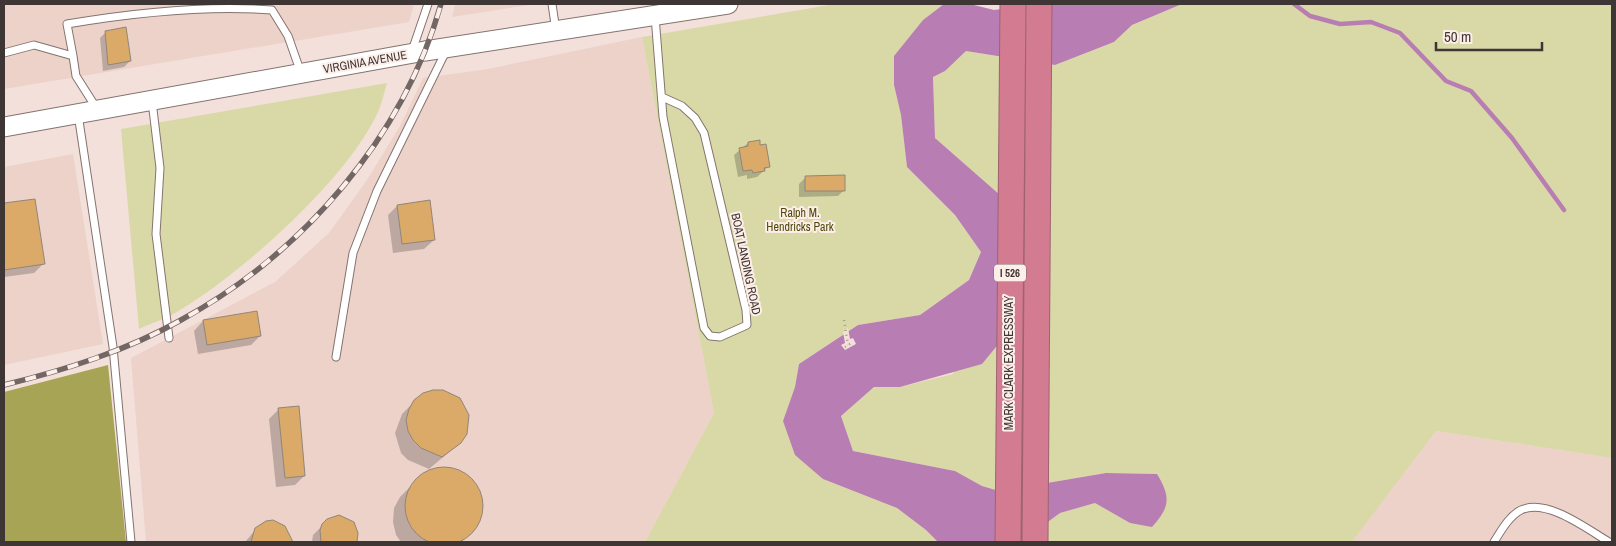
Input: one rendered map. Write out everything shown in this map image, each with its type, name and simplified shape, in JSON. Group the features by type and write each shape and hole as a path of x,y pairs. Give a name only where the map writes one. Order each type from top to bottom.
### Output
{"highway":[{"name":"MARK CLARK EXPRESSWAY","path":"1008,542 1013,4"},
{"name":"I 526","path":"1035,542 1039,4"}],"main road":[{"name":"VIRGINIA AVENUE","path":"4,127 412,54 728,4"}],"lane":[{"path":"412,54 428,4"},
{"path":"552,4 557,32"},
{"path":"98,110 76,76 67,24 119,16 247,8 272,10 288,36 301,74"},
{"name":"BOAT LANDING ROAD","path":"655,16 663,117 704,328 710,336 720,338 747,324 746,310 717,185 704,133 695,118 682,106 662,97"},
{"path":"4,53 34,45 73,56"},
{"path":"336,357 353,253 377,192 448,48"},
{"path":"152,101 160,168 156,234 169,338"},
{"path":"78,114 113,347 131,542"},
{"path":"1494,542 1506,524 1521,510 1536,507 1560,513 1608,542"}],"path":[{"path":"844,320 846,346 853,342"}],"shaded area":[{"path":"4,4 414,4 409,22 4,89"},
{"path":"455,4 535,4 452,17"},
{"path":"944,4 970,4 994,10 1042,4 1182,4 1132,25 1114,42 1055,65 966,51 945,71 933,77 935,138 1000,195 1043,204 1050,231 1046,263 1030,296 1010,330 982,364 900,387 874,387 841,416 853,451 955,471 982,486 999,491 1106,473 1157,474 1165,489 1166,502 1162,514 1152,527 1130,523 1095,503 1060,513 1026,538 1024,542 938,542 926,530 897,508 823,479 795,455 783,421 795,387 799,364 858,325 920,315 969,280 981,252 955,215 907,167 901,115 894,85 894,56 923,20"},
{"path":"642,37 714,413 645,542 146,542 131,358 275,282 329,233 367,180 400,126 423,78 488,69"},
{"path":"73,154 103,344 4,365 4,167"},
{"path":"108,365 126,542 4,542 4,392"},
{"path":"1436,431 1612,458 1612,542 1352,542"}],"green space":[{"name":"Ralph M. Hendricks Park","path":"835,4 944,4 923,20 895,56 894,85 901,115 907,167 955,215 981,252 969,280 920,315 858,325 799,364 795,387 783,421 823,479 897,508 926,530 938,542 645,542 714,413 642,37"},
{"path":"1182,4 1612,4 1612,458 1436,431 1352,542 1024,542 1026,538 1060,513 1095,503 1130,523 1156,474 1106,473 999,491 982,486 955,471 853,451 841,416 874,387 900,387 953,374 1000,195 935,138 933,77 945,71 966,51 1055,65 1114,42 1132,25"},
{"path":"387,83 378,112 363,139 343,167 290,223 261,250 203,295 172,314 139,329 121,129"}],"pier":[{"path":"848,328 850,339 853,338 856,344 845,350 841,345 845,343 843,332"}],"building":[{"path":"126,27 131,61 108,65 105,31"},
{"path":"760,140 760,145 766,144 770,167 764,168 765,171 753,173 752,170 743,171 739,148 748,146 748,142"},
{"path":"845,175 845,191 805,191 805,176"},
{"path":"35,199 45,264 4,270 4,203"},
{"path":"430,200 435,240 402,244 397,205"},
{"path":"257,311 261,336 207,345 203,320"},
{"path":"443,390 460,398 469,415 467,434 461,443 442,457 421,448 413,440 408,431 406,420 414,400 423,393"},
{"path":"299,406 305,476 285,478 278,408"},
{"path":"444,467 459,470 476,484 480,491 483,506 480,521 466,538 459,542 444,545 429,542 412,528 408,521 405,506 408,491 422,474 429,470"},
{"path":"339,515 354,522 358,533 357,542 321,542 320,530 322,524 327,519"},
{"path":"273,520 285,526 293,542 251,542 255,528 266,521"}],"waterway":[{"path":"1294,4 1310,16 1340,24 1371,22 1400,33 1446,81 1471,91 1512,138 1564,210"}],"railway":[{"path":"4,385 72,366 139,341 181,320 225,293 267,262 306,226 342,188 374,145 401,101 424,53 441,4"}]}
